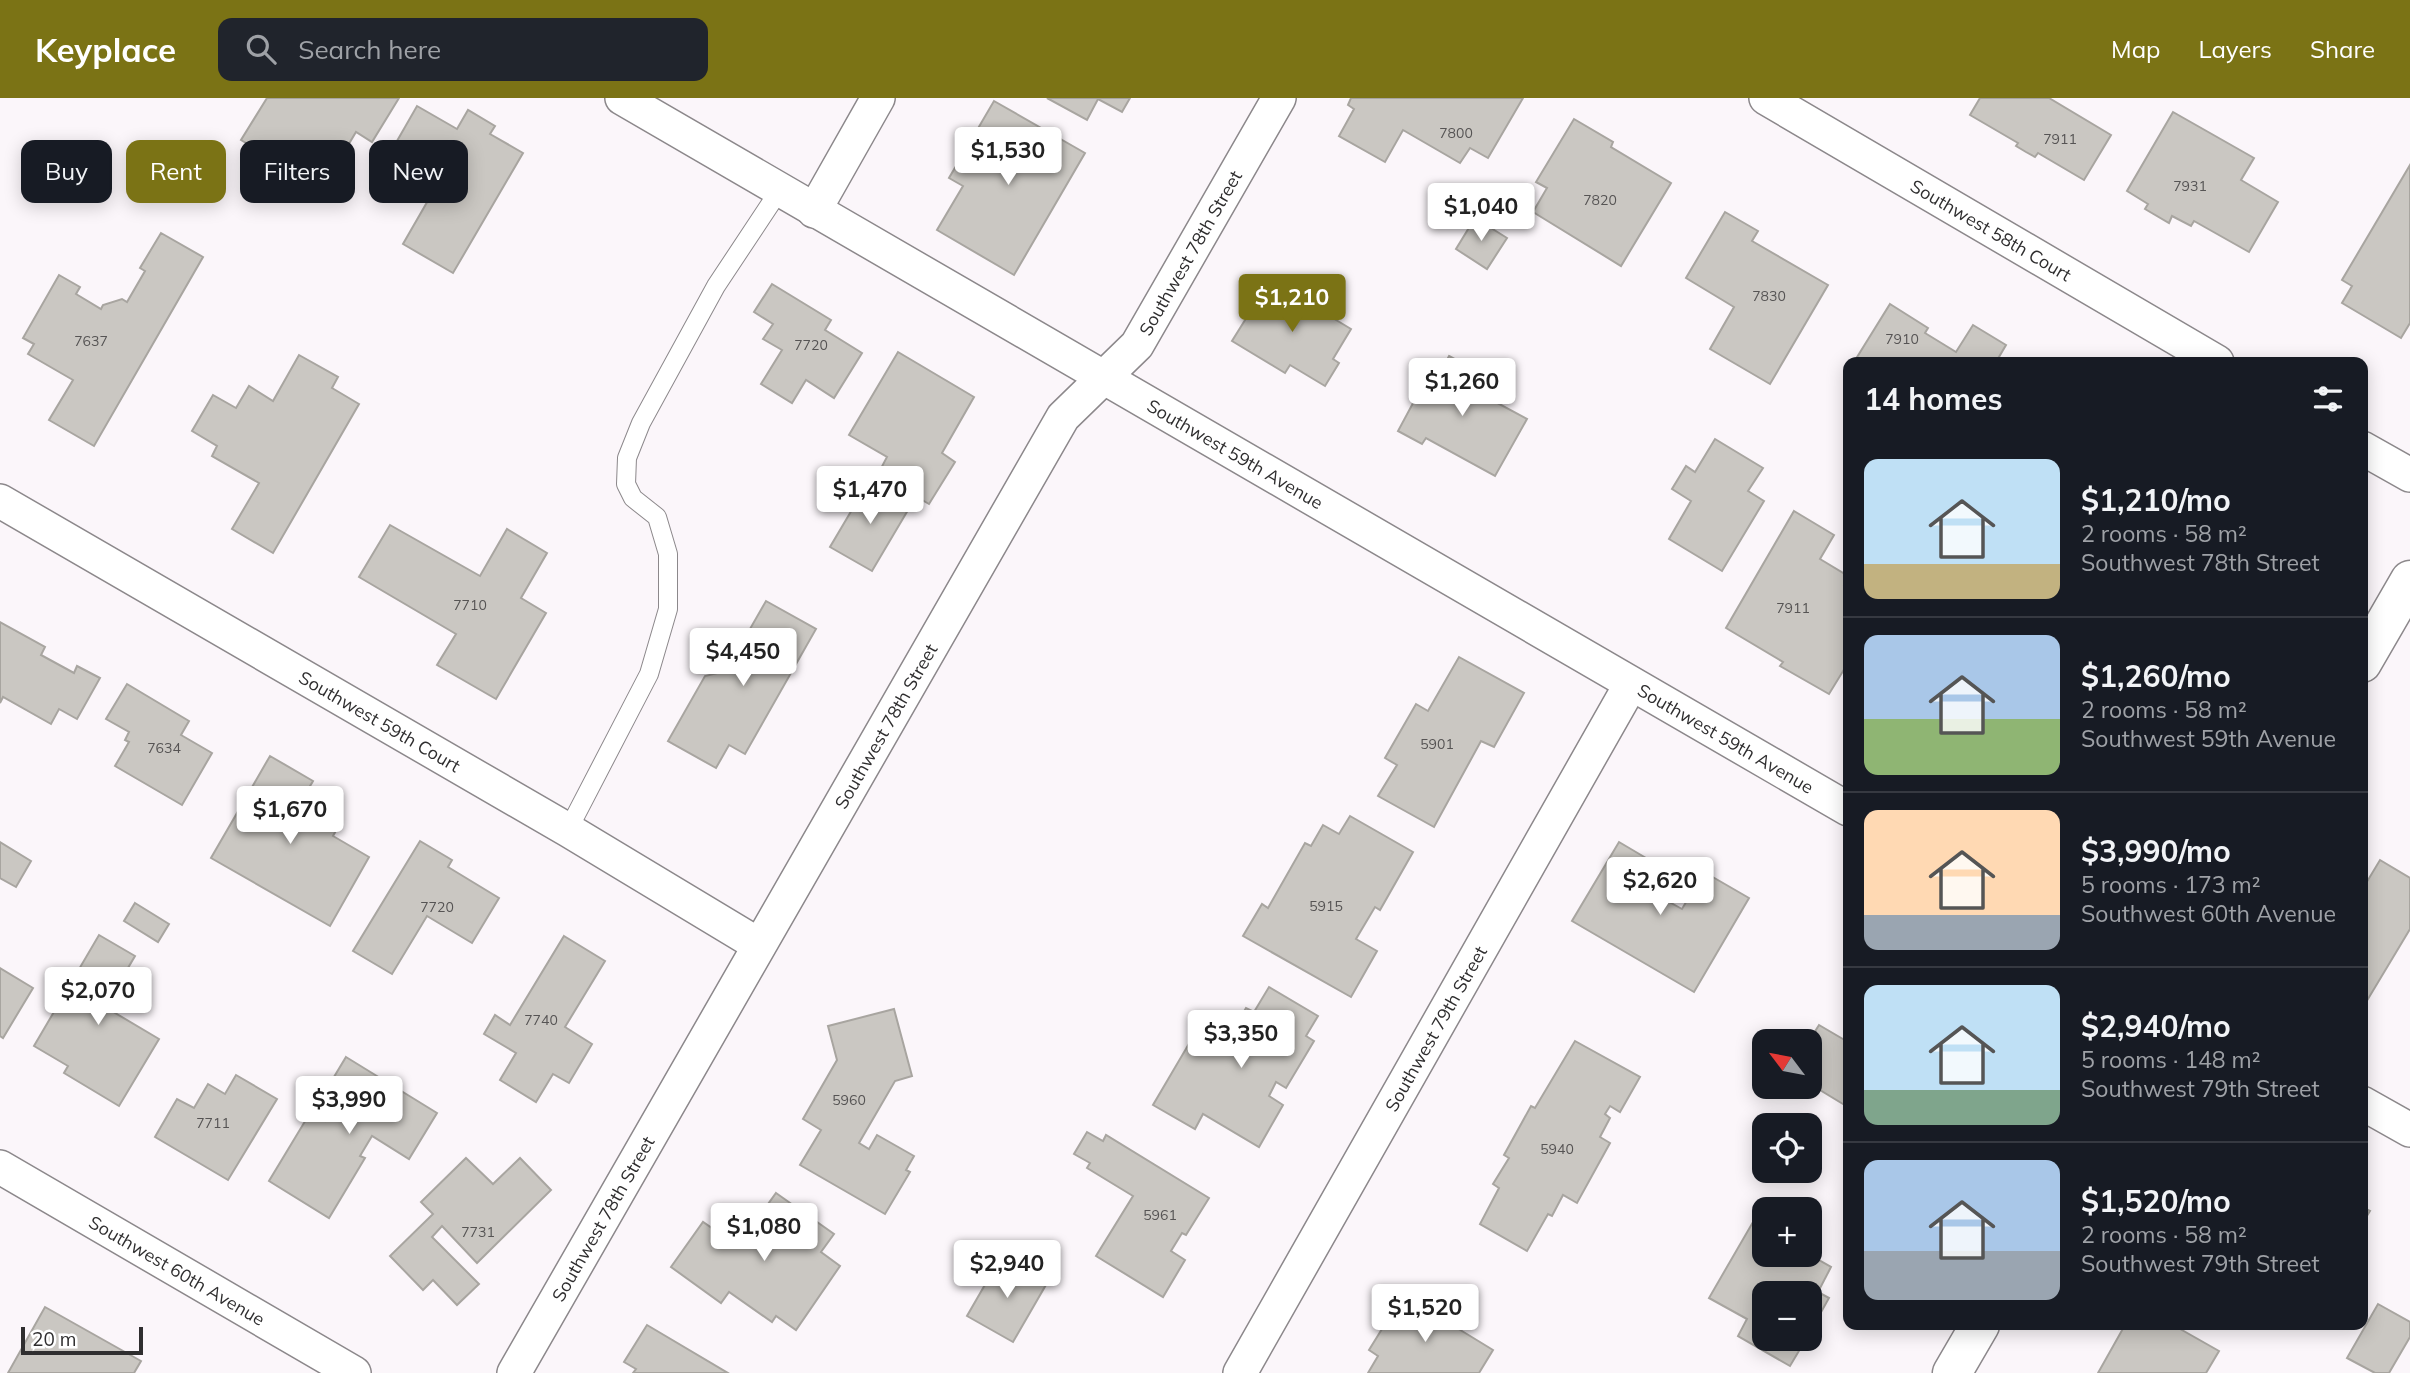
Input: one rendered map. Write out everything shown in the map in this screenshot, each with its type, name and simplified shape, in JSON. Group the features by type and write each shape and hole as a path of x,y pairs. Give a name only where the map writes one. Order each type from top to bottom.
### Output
{"street":[{"name":"Southwest 59th Avenue","path":"622,98 1843,806"},
{"path":"814,211 878,98"},
{"name":"Southwest 78th Street","path":"514,1373 1063,417 1137,345 1279,98"},
{"name":"Southwest 58th Court","path":"1766,98 2208,357"},
{"path":"2368,450 2410,475"},
{"name":"Southwest 59th Court","path":"0,501 568,830 759,944"},
{"path":"2368,653 2410,580"},
{"name":"Southwest 79th Street","path":"1240,1373 1631,684"},
{"path":"2368,1106 2410,1130"},
{"name":"Southwest 60th Avenue","path":"0,1167 354,1373"},
{"path":"1952,1373 1977,1330"}],"lane":[{"path":"568,830 649,674 667,609 668,554 657,517 633,498 625,484 627,458 641,423 716,286 779,191"}],"building":[{"path":"267,98 399,98 373,140 356,132 351,140 241,140"},
{"path":"1047,98 1130,98 1122,112 1098,99 1087,120"},
{"path":"1351,98 1523,98 1488,158 1470,148 1460,163 1403,130 1385,162 1339,136 1354,109 1348,105"},
{"path":"1980,98 2049,98 2111,135 2084,180 2038,153 2035,157 2026,152 2016,146 2018,143 1970,115"},
{"path":"994,101 1085,153 1014,275 937,230 963,186 949,178"},
{"path":"417,106 457,129 468,110 495,126 490,134 523,153 453,273 403,244 427,203 468,203 468,140 398,140"},
{"path":"2173,112 2254,158 2241,180 2278,202 2249,252 2194,221 2191,226 2172,216 2169,223 2145,209 2148,204 2127,191"},
{"path":"1574,119 1613,142 1611,147 1671,183 1621,266 1533,212 1547,188 1536,182"},
{"path":"2410,165 2410,323 2401,338 2342,303 2352,286 2342,280"},
{"path":"1725,212 1758,231 1752,241 1828,285 1770,384 1710,349 1734,307 1686,278"},
{"path":"1475,218 1507,238 1487,269 1456,249"},
{"path":"161,233 203,257 94,446 49,420 73,380 28,354 34,344 23,338 59,275 80,287 76,294 101,309 103,305 122,299 127,302 145,271 140,268"},
{"path":"1270,280 1351,329 1333,359 1339,363 1325,386 1290,365 1285,373 1232,341"},
{"path":"772,284 831,320 825,330 862,353 834,398 806,380 792,403 761,384 782,350 763,339 773,324 754,312"},
{"path":"1890,304 1928,328 1925,333 1956,352 1973,325 2006,345 1999,357 1857,357"},
{"path":"898,352 974,397 942,453 955,462 929,504 878,474 887,457 849,435"},
{"path":"299,355 338,377 332,388 359,404 273,553 232,529 259,483 212,456 217,446 192,431 213,395 236,408 249,386 273,401"},
{"path":"1449,356 1484,375 1475,391 1527,419 1495,476 1426,438 1422,444 1398,431 1433,366 1441,371"},
{"path":"1715,439 1763,468 1748,491 1764,501 1722,571 1669,539 1691,501 1672,489 1686,466 1695,472"},
{"path":"869,481 911,505 872,571 830,547"},
{"path":"1794,511 1834,535 1820,559 1843,573 1843,671 1829,694 1780,666 1783,662 1726,628"},
{"path":"390,525 480,576 507,529 547,553 521,598 546,613 496,699 437,665 456,634 359,577"},
{"path":"766,601 816,629 745,754 729,745 716,768 668,741 705,676 726,671"},
{"path":"0,622 45,647 41,655 74,673 77,666 100,678 77,719 59,709 51,724 3,697 0,703"},
{"path":"1459,657 1524,693 1494,747 1481,741 1434,827 1378,796 1397,765 1385,758 1416,704 1428,711"},
{"path":"127,684 189,721 181,735 212,753 182,805 115,766 129,742 125,740 129,732 106,719"},
{"path":"270,756 313,781 294,813 310,822 313,816 337,829 333,836 369,857 330,926 211,858"},
{"path":"1350,816 1413,852 1380,910 1375,907 1356,939 1377,951 1351,997 1243,936 1262,904 1268,908 1305,843 1311,846 1323,825 1339,834"},
{"path":"420,841 452,860 448,867 499,898 472,943 427,916 392,974 353,951"},
{"path":"0,842 31,861 16,887 0,878"},
{"path":"1619,842 1668,871 1655,894 1682,909 1704,872 1749,898 1694,992 1572,921"},
{"path":"2380,860 2410,878 2410,929 2368,999 2368,880"},
{"path":"135,903 169,924 158,942 124,921"},
{"path":"99,935 135,956 105,1007 159,1039 119,1106 64,1073 68,1066 34,1046"},
{"path":"564,936 605,961 565,1027 592,1044 569,1083 553,1074 536,1102 500,1080 516,1053 484,1034 495,1015 510,1025"},
{"path":"0,968 33,988 3,1038 0,1036"},
{"path":"1269,987 1318,1016 1306,1036 1314,1041 1286,1088 1276,1082 1269,1096 1283,1105 1259,1147 1203,1114 1195,1129 1153,1105 1197,1030 1224,1046 1246,1008 1254,1012"},
{"path":"894,1009 912,1076 895,1081 859,1143 869,1149 877,1135 914,1156 906,1170 910,1172 885,1214 800,1165 821,1130 803,1119 837,1060 828,1026"},
{"path":"1819,1025 1843,1039 1843,1104 1822,1091 1822,1029 1816,1029"},
{"path":"1575,1041 1640,1077 1620,1112 1610,1106 1605,1114 1610,1118 1600,1137 1610,1143 1577,1203 1563,1195 1552,1216 1548,1214 1527,1251 1480,1224 1499,1188 1493,1184 1509,1158 1504,1155 1531,1106 1535,1108"},
{"path":"346,1057 437,1113 409,1159 372,1136 360,1156 365,1158 329,1218 269,1181 310,1113 325,1121 334,1105 322,1097"},
{"path":"236,1075 277,1099 228,1180 155,1137 177,1099 194,1108 208,1084 225,1094"},
{"path":"1087,1132 1103,1141 1106,1135 1209,1198 1186,1235 1182,1233 1171,1251 1185,1260 1163,1297 1096,1256 1133,1196 1087,1168 1090,1163 1074,1154"},
{"path":"466,1158 493,1184 520,1158 551,1190 477,1263 442,1226 432,1237 479,1284 457,1305 433,1280 423,1290 390,1256 433,1214 421,1202"},
{"path":"776,1193 834,1234 821,1252 840,1266 796,1330 776,1316 772,1322 729,1292 721,1303 671,1267 703,1222 738,1246"},
{"path":"1752,1224 1752,1267 1822,1267 1822,1262 1831,1267 1822,1284 1822,1281 1752,1281 1752,1344 1738,1336 1747,1319 1709,1298"},
{"path":"1001,1257 1047,1283 1013,1342 967,1316"},
{"path":"1822,1294 1829,1298 1822,1311"},
{"path":"1403,1295 1493,1350 1479,1373 1368,1373 1378,1356 1369,1350"},
{"path":"2378,1304 2410,1322 2410,1337 2389,1373 2375,1373 2347,1358 2363,1330 2368,1330 2368,1321"},
{"path":"45,1307 141,1361 134,1373 8,1373"},
{"path":"647,1325 728,1373 633,1373 636,1369 624,1362"},
{"path":"2122,1330 2182,1330 2219,1351 2206,1373 2098,1373"},
{"path":"1764,1351 1799,1351 1790,1366"}]}
